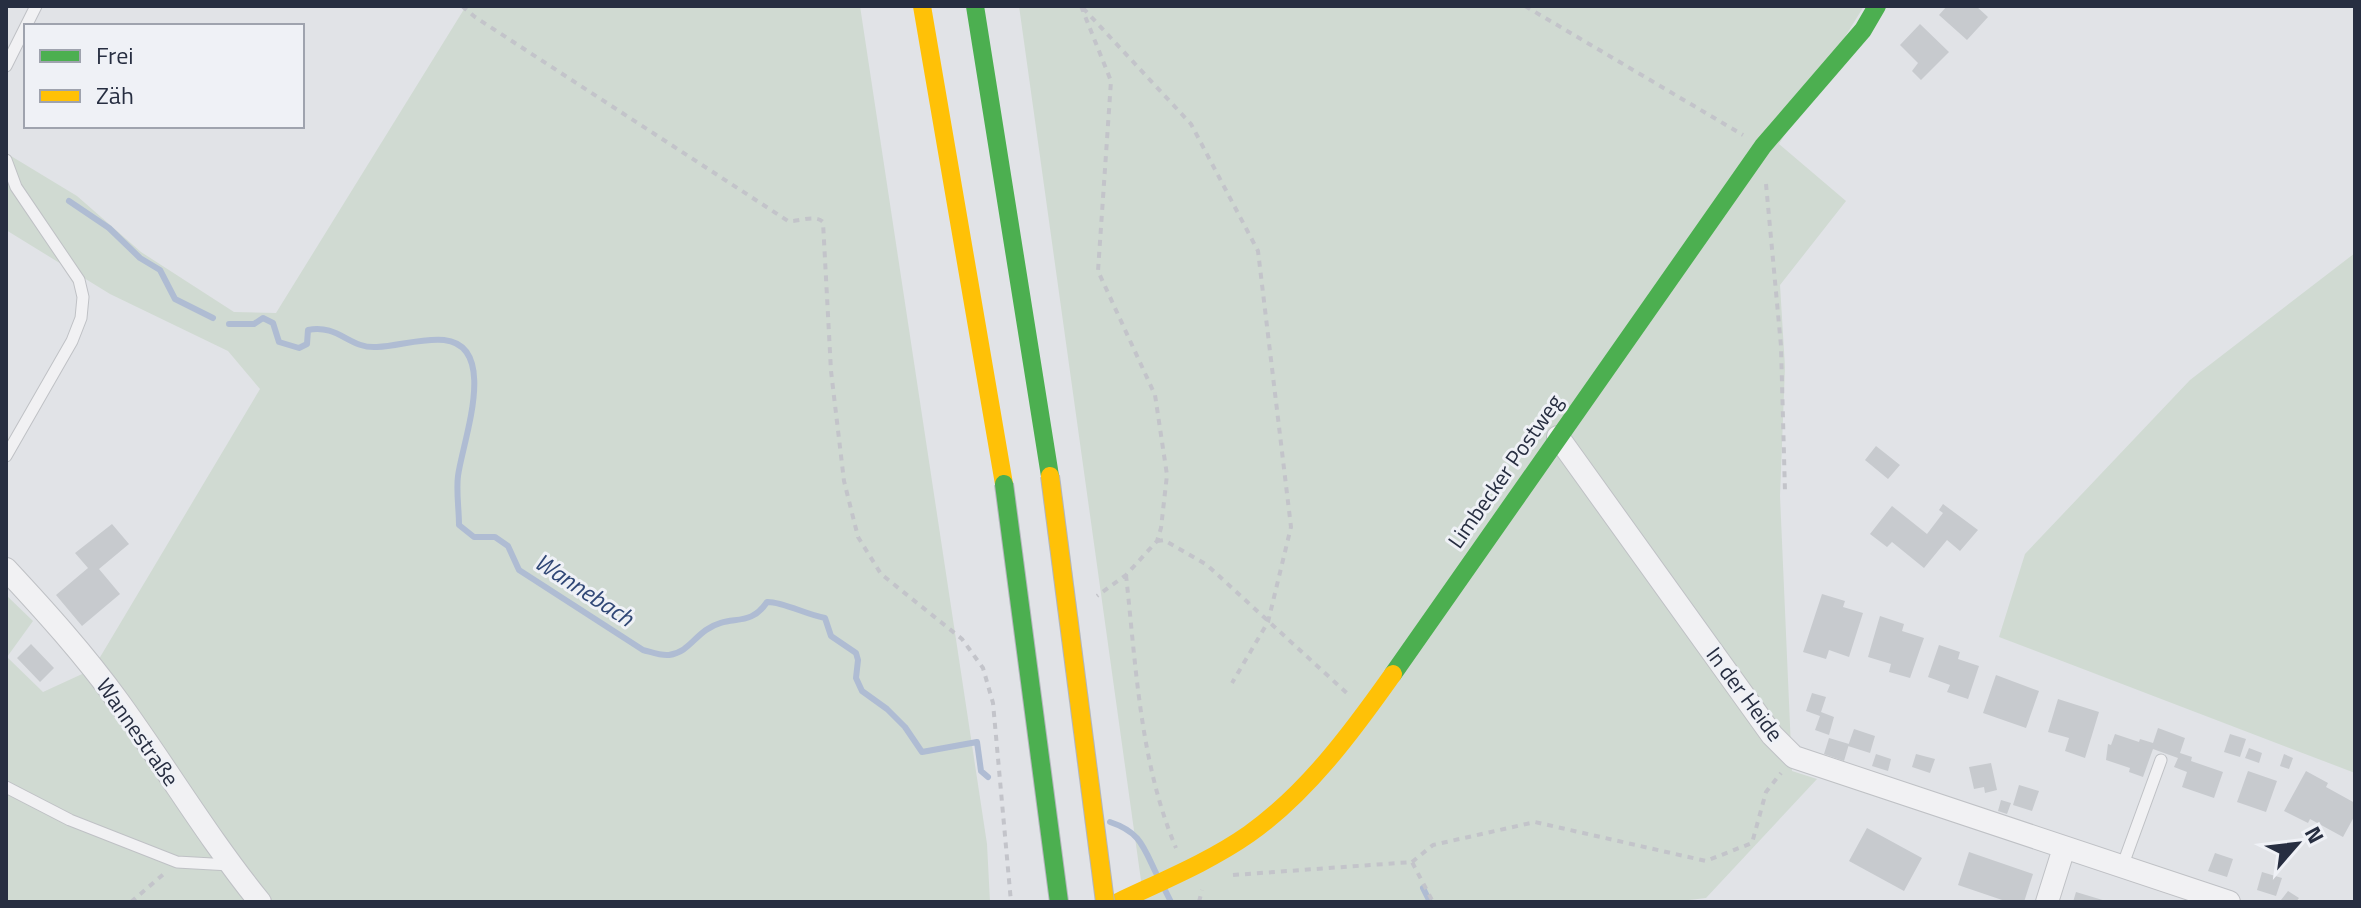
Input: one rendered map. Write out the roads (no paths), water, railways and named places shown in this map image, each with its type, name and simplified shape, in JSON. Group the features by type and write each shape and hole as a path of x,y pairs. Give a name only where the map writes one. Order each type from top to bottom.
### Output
{"main road":[{"path":"922,6 1004,484 1059,902"},
{"path":"975,6 1050,476 1105,902"},
{"name":"Limbecker Postweg","path":"1118,902 1240,840 1282,808 1317,771 1367,711 1763,146 1863,30 1877,6"}],"street":[{"name":"In der Heide","path":"1558,437 1772,735 1794,757 2229,902"},
{"name":"Wannestraße","path":"6,569 117,699 230,865 260,902"},
{"path":"2047,902 2064,848"}],"lane":[{"path":"27,24 36,6"},
{"path":"6,66 24,30"},
{"path":"6,160 16,187 79,280 83,297 81,318 72,341 6,456"},
{"path":"2122,867 2161,760"},
{"path":"6,787 70,820 177,862 230,865"}],"waterway":[{"name":"Wannebach","path":"69,201 109,228 140,258 160,270 175,299 213,318"},
{"name":"Wannebach","path":"229,324 254,324 263,318 273,323 279,342 299,348 307,344 308,330 319,329 367,347 436,340 461,346 470,359 474,398 458,476 459,525 474,537 495,537 508,546 519,570 643,650 656,654 669,655 680,651 706,630 723,622 753,615 767,602 825,618 831,636 856,653 856,678 862,691 905,727 922,752 977,742 981,771 988,777"},
{"name":"Wannebach","path":"1110,822 1134,835 1156,873"},
{"path":"1423,888 1430,902"},
{"name":"Wannebach","path":"1165,890 1171,902"}]}
